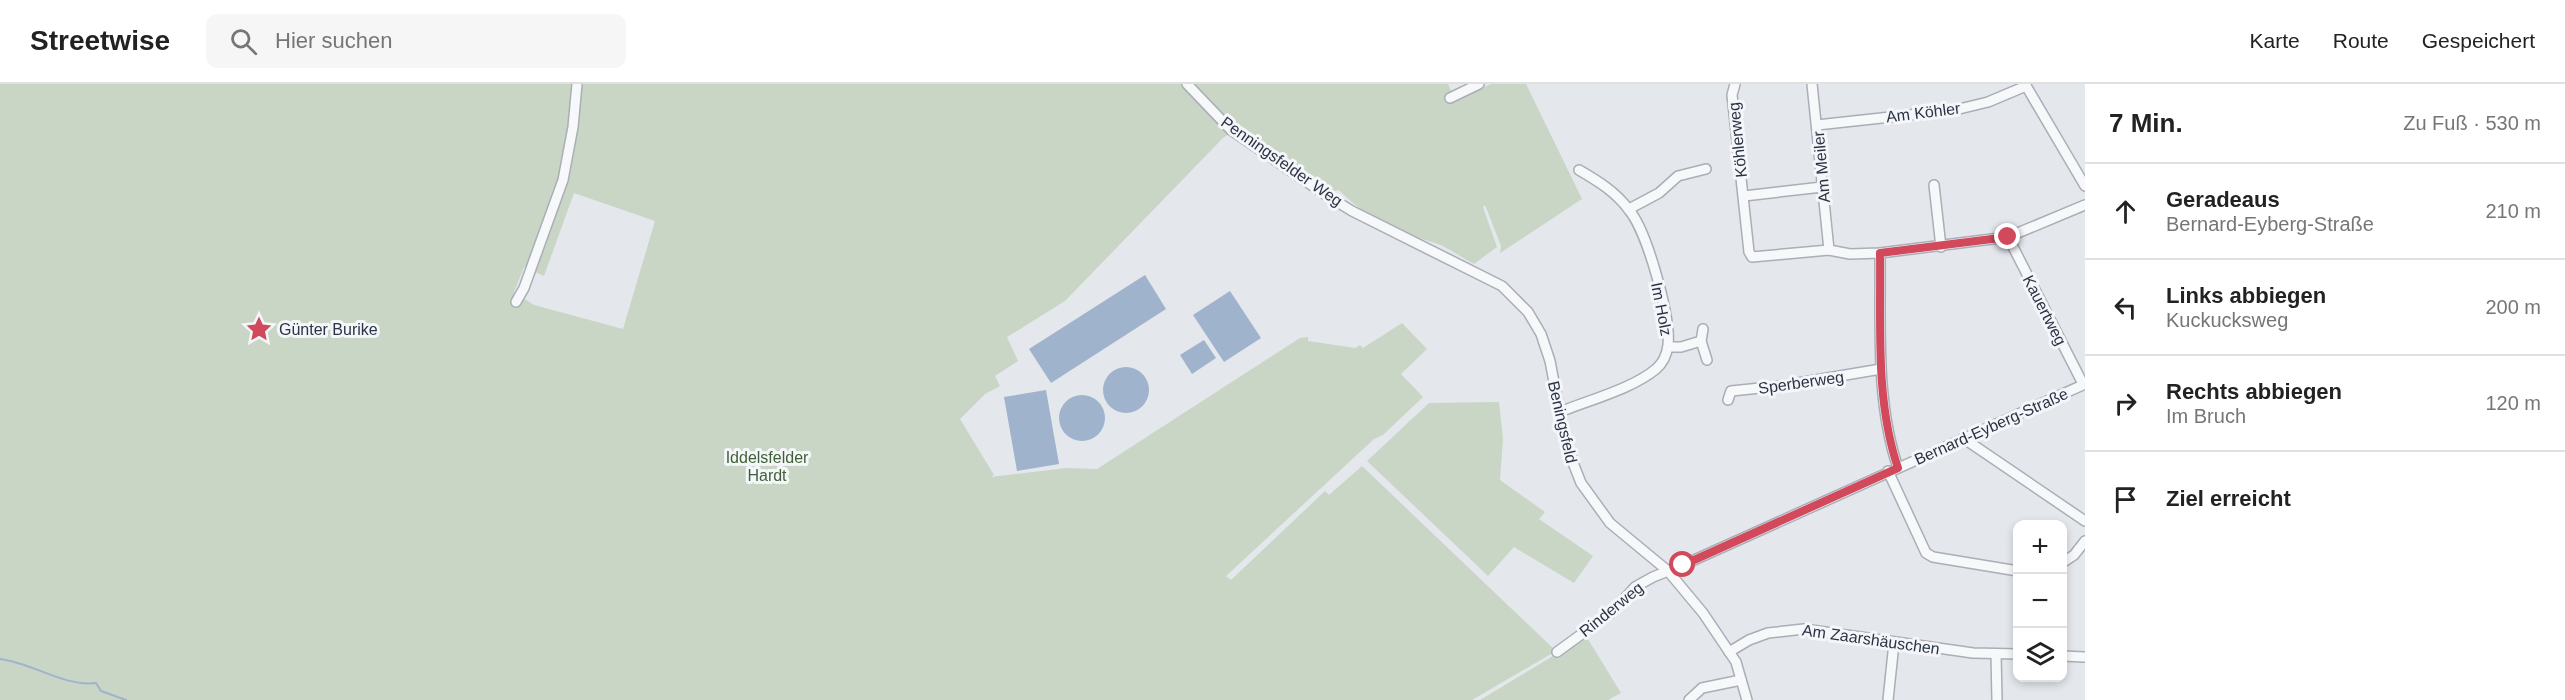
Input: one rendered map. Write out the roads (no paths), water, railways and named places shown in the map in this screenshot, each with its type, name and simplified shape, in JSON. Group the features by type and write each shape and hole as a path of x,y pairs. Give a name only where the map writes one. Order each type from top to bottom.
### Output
{"street":[{"path":"516,302 532,268 563,180 573,127 577,84"},
{"name":"Penningsfelder Weg","path":"1187,84 1231,129 1352,211"},
{"path":"1450,98 1479,84"},
{"name":"Köhlerweg","path":"1735,84 1732,95 1749,252 1752,257 1829,250"},
{"name":"Am Meiler","path":"1812,84 1829,250"},
{"path":"2026,85 2085,186"},
{"name":"Am Köhler","path":"1817,125 1955,110 1988,102 2026,85"},
{"path":"1629,209 1659,193 1678,176 1706,169"},
{"name":"Im Holz","path":"1560,412 1634,383 1656,369 1668,347 1667,324 1645,240 1629,209 1608,188 1579,170"},
{"path":"1934,184 1941,246"},
{"name":"Köhlerweg","path":"1744,196 1822,187"},
{"path":"1829,250 1850,254 1880,253 2008,237 2085,205"},
{"name":"Beningsfeld","path":"1352,211 1502,286 1528,312 1541,334 1550,361 1566,445 1574,469 1590,498 1610,523 1668,571 1703,613 1736,662 1747,700"},
{"name":"Kauertweg","path":"2008,237 2084,384"},
{"path":"1880,253 1881,369 1893,469 1926,553 1933,557 2013,570"},
{"path":"1703,329 1701,341 1707,360"},
{"path":"1668,347 1681,347 1701,341"},
{"name":"Sperberweg","path":"1728,400 1731,391 1780,386 1881,369"},
{"name":"Bernard-Eyberg-Straße","path":"1668,571 2084,384"},
{"path":"1963,438 2085,521"},
{"path":"2067,560 2085,542"},
{"name":"Rinderweg","path":"1557,652 1612,612 1635,587 1668,571"},
{"name":"Am Zaarshäuschen","path":"1730,652 1749,640 1785,629 1804,629 1894,643 2013,654"},
{"path":"1888,700 1894,643"},
{"path":"1996,654 1997,700"},
{"path":"2067,656 2085,657"},
{"path":"1689,700 1702,688 1741,680"}],"water":[{"path":"1145,275 1166,309 1051,383 1029,349"},
{"path":"1230,291 1261,338 1224,362 1193,315"},
{"path":"1204,340 1216,358 1192,374 1180,355"},
{"path":"1126,367 1135,368 1143,373 1148,381 1148,399 1143,407 1135,412 1126,413 1117,412 1109,407 1104,399 1103,390 1104,381 1109,373 1117,368"},
{"path":"1046,390 1059,464 1017,471 1004,397"},
{"path":"1082,395 1098,402 1105,418 1098,434 1082,441 1066,434 1059,418 1066,402"}],"waterway":[{"path":"0,659 72,682 96,683 101,691 126,700"}],"place":[{"name":"Günter Burike","path":"259,329"}],"park label":[{"name":"Iddelsfelder Hardt","path":"767,466"}]}
